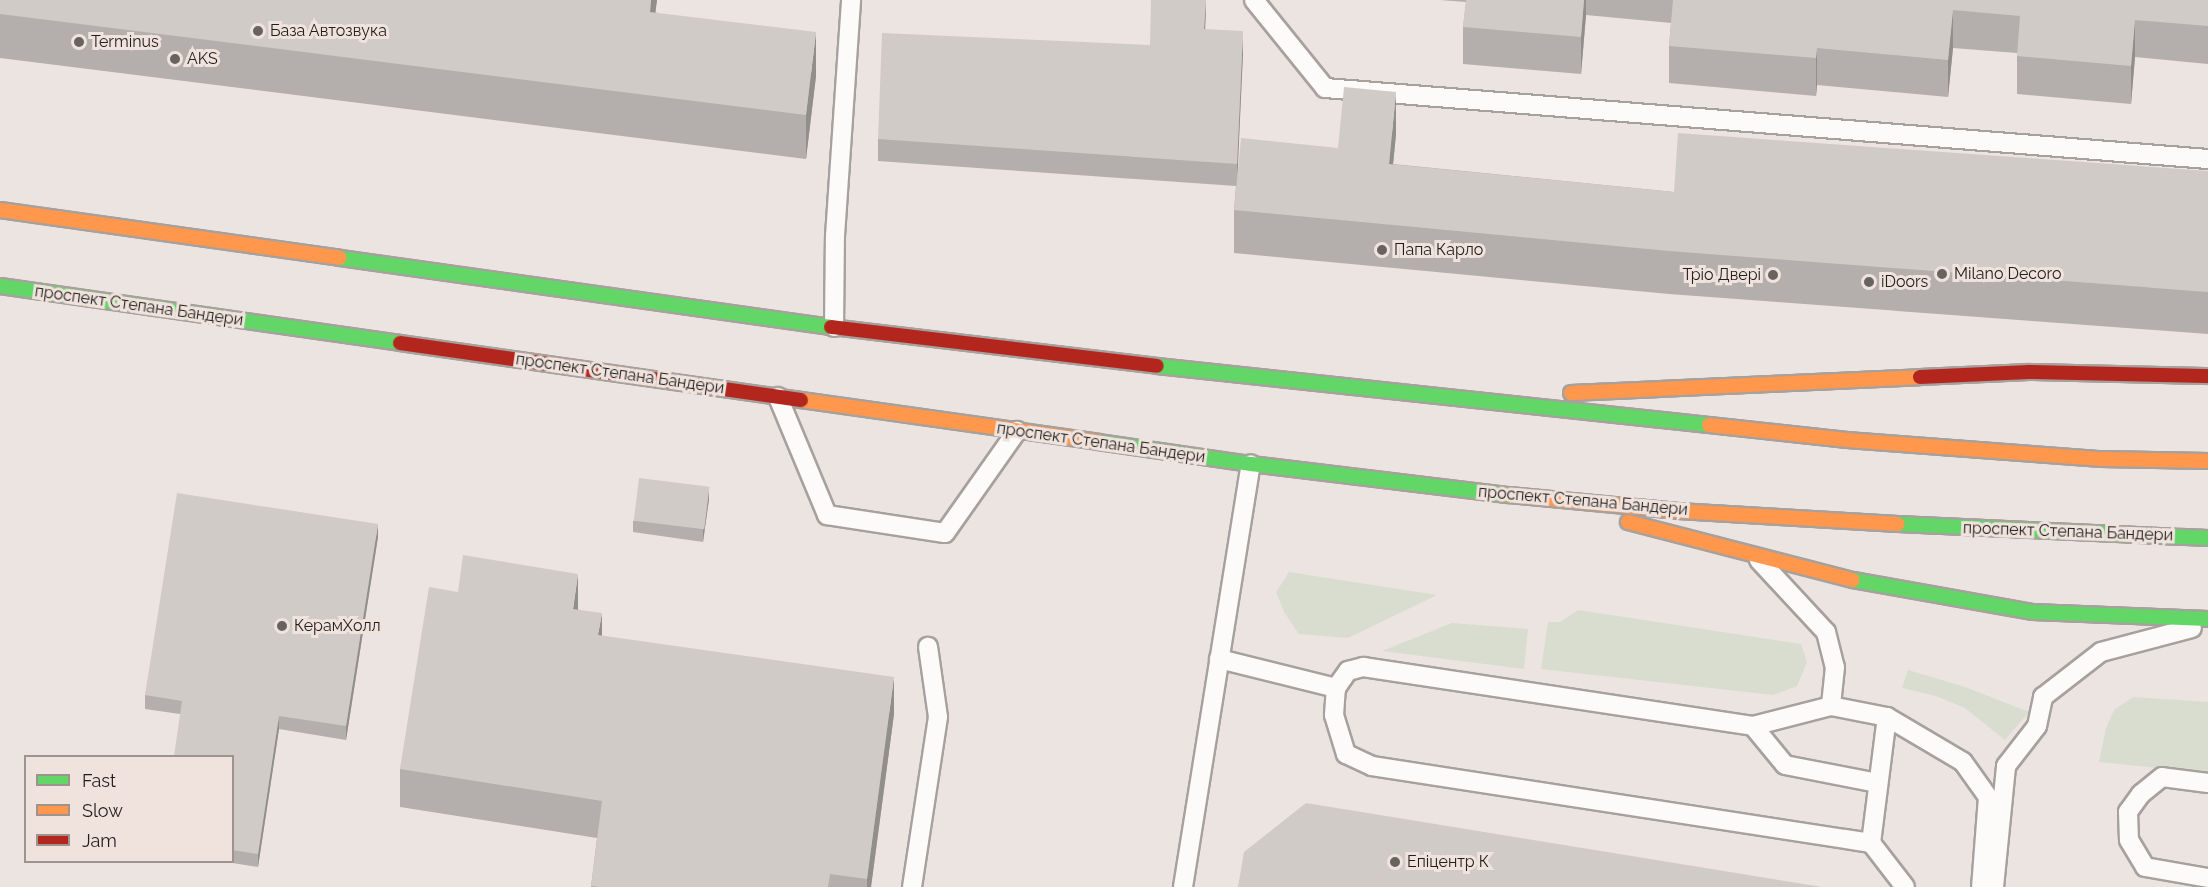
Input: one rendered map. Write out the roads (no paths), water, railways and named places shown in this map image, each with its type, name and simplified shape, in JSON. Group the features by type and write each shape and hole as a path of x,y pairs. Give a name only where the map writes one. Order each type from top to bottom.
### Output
{"main road":[{"path":"0,210 834,327 1847,440 2101,459 2208,461"},
{"name":"проспект Степана Бандери","path":"0,286 1251,464 1545,499 1678,511 1910,525 2208,538"},
{"path":"1470,398 2029,372 2208,376"},
{"path":"1545,499 1875,586 2033,612 2208,619"}],"lane":[{"path":"834,327 835,236 851,0"},
{"path":"1254,0 1325,88 2208,159"},
{"path":"778,397 827,515 945,533 1017,431"},
{"path":"1183,887 1251,464"},
{"path":"1756,556 1827,632 1835,667 1831,706"},
{"path":"1994,887 2006,766 2037,726 2043,698 2101,652 2208,623"},
{"path":"912,887 938,717 928,647"},
{"path":"1219,659 1336,688"},
{"path":"1905,887 1871,843 1372,766 1346,754 1334,715 1336,688 1348,672 1363,667 1754,726 1831,706 1887,717 1963,762 1988,797 1981,887"},
{"path":"1871,843 1887,717"},
{"path":"1754,726 1785,765 1878,783"},
{"path":"2208,783 2162,777 2141,794 2128,812 2129,840 2145,867 2208,878"}],"place":[{"name":"База Автозвука","path":"258,31"},
{"name":"Terminus","path":"79,42"},
{"name":"AKS","path":"175,59"},
{"name":"Папа Карло","path":"1382,250"},
{"name":"Milano Decoro","path":"1942,274"},
{"name":"Тріо Двері","path":"1773,275"},
{"name":"iDoors","path":"1869,282"},
{"name":"КерамХолл","path":"282,626"},
{"name":"Епіцентр К","path":"1395,862"}]}
